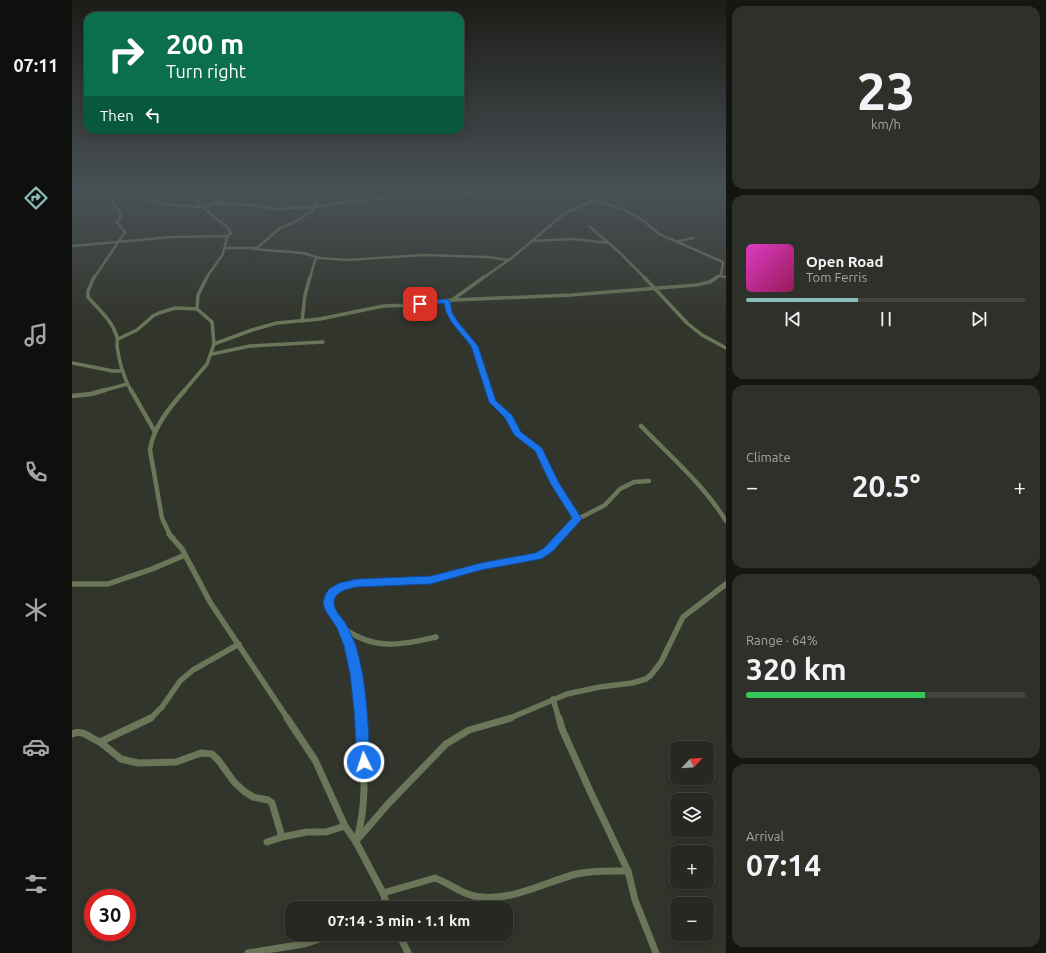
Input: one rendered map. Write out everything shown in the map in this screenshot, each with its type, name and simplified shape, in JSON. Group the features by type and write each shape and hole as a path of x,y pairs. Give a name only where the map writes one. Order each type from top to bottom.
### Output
{"street":[{"path":"123,234 116,242 94,278 88,291 88,297 108,319 118,339 118,346 127,384 156,432"},
{"path":"254,249 273,234"},
{"path":"452,300 508,260 539,234"},
{"path":"599,234 611,243 692,328 726,348"},
{"path":"660,234 723,262 720,276"},
{"path":"72,246 174,237 228,236 222,256 206,278 200,291 196,301 197,309"},
{"path":"678,241 693,238"},
{"path":"531,241 569,239 611,243"},
{"path":"225,248 299,253 314,255 316,257 352,260 423,255 488,257 508,260"},
{"path":"302,321 305,295 316,257"},
{"path":"214,344 269,325 332,317 383,306 414,305 452,300 559,295 703,284 720,276 726,277"},
{"path":"446,301 449,312 455,323 475,346 493,402 509,417 517,433 538,450 555,483 578,519"},
{"path":"118,339 140,328 154,315 176,308 186,307 197,309 211,320 214,344 212,354 207,364 166,412 156,432 150,450 162,518 169,534 185,555 210,602 227,629 240,644 272,697 315,760 327,790 345,826 356,842 383,893 386,901"},
{"path":"212,354 250,346 323,342"},
{"path":"72,363 109,369 118,372 123,371"},
{"path":"72,396 91,394 127,384"},
{"path":"641,426 716,504 726,521"},
{"path":"436,637 403,645 387,645 362,640 342,627 333,616 329,602 330,595 343,586 383,581 431,580 481,566 537,556 548,550 578,519 604,505 620,488 626,485 649,481"},
{"path":"72,584 108,584 152,569 185,555"},
{"path":"356,842 388,804 446,744 457,735 470,729 512,717 552,699 595,687 636,682 650,676 663,658 678,624 683,617 726,584"},
{"path":"342,627 353,658 361,710 365,797 361,826 356,842"},
{"path":"100,742 149,720 162,707 180,681 189,674 240,644"},
{"path":"552,699 562,729 590,790 610,828 628,871 635,900 656,953"},
{"path":"72,734 77,731 84,732 93,740 100,742 116,756 125,761 166,764 182,761 202,753 212,754 217,758 232,780 243,790 253,797 269,800 272,804 282,837"},
{"path":"267,842 282,837 313,831 320,833 326,832 345,826"},
{"path":"383,893 436,878 444,880 460,891 474,896 499,897 540,887 569,876 592,871 628,871"},
{"path":"248,953 321,941"},
{"path":"402,941 408,953"}],"route":[{"path":"364,762 361,710 356,674 350,646 342,627 330,610 330,595 343,586 357,583 431,580 481,566 537,556 548,550 578,519 555,483 537,448 517,433 509,417 493,402 475,346 472,340 455,323 449,312 446,301 420,304"}]}
